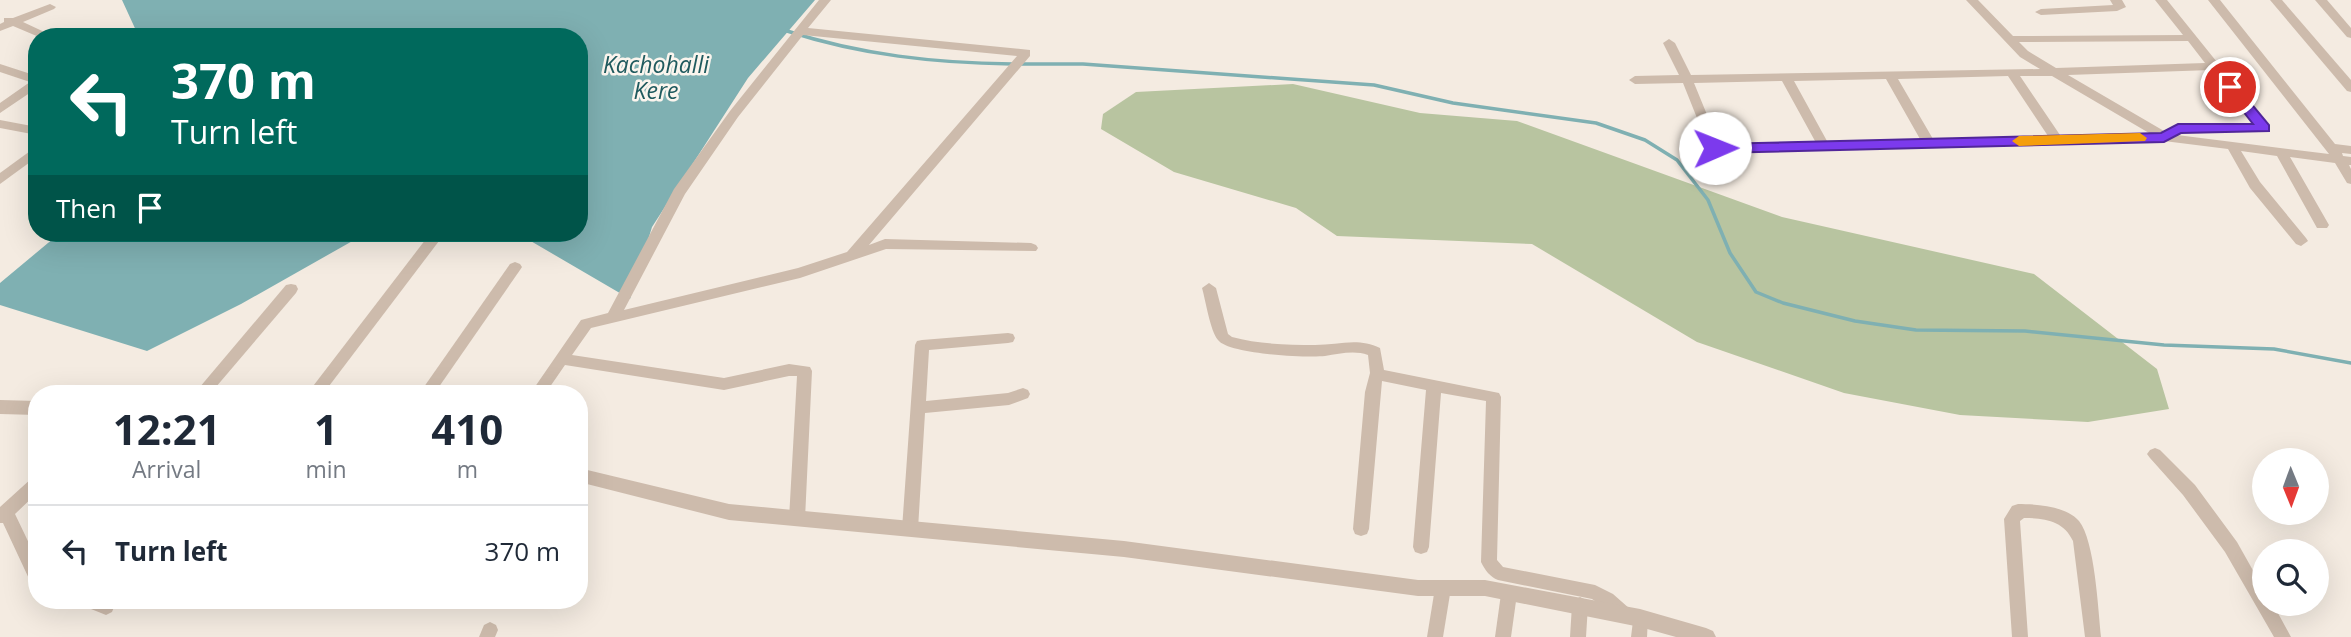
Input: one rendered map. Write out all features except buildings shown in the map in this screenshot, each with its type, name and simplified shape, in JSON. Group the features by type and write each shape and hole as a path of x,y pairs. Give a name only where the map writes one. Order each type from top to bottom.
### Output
{"street":[{"path":"612,318 679,192 734,114 825,0"},
{"path":"1972,0 2024,54 2050,72 2164,137"},
{"path":"2041,12 2120,7 2116,0"},
{"path":"2161,0 2264,128 2178,128 2164,137"},
{"path":"2214,0 2332,148 2345,160 2351,180"},
{"path":"2276,0 2351,88"},
{"path":"2321,0 2351,35"},
{"path":"0,28 50,7"},
{"path":"0,17 28,28"},
{"path":"798,35 1026,53 852,256"},
{"path":"2010,39 2191,37"},
{"path":"1669,43 1688,79 1715,148 2164,137 2345,160"},
{"path":"1634,80 2012,73 2214,66"},
{"path":"0,68 28,82"},
{"path":"2012,73 2057,140"},
{"path":"1890,75 1929,143"},
{"path":"1786,78 1824,146"},
{"path":"0,109 28,90"},
{"path":"1,125 28,130"},
{"path":"2231,146 2255,185 2301,241"},
{"path":"2332,148 2351,150"},
{"path":"2281,152 2322,225"},
{"path":"0,180 28,157"},
{"path":"321,385 433,242"},
{"path":"543,385 586,324 800,273 885,244 1031,248"},
{"path":"432,385 515,267"},
{"path":"1209,288 1222,336 1227,341 1315,351 1363,346 1375,352 1377,372 1372,392 1362,528"},
{"path":"209,385 291,289"},
{"path":"910,530 922,345 1008,338"},
{"path":"561,359 724,384 789,370 805,371 797,519"},
{"path":"1377,372 1379,375 1494,397 1491,567 1498,573 1595,593 1632,616 1639,637"},
{"path":"1422,547 1434,386"},
{"path":"917,408 1009,398 1023,394"},
{"path":"0,407 28,408"},
{"path":"2155,454 2189,490 2231,547 2283,637"},
{"path":"588,477 729,512 1124,549 1418,588 1485,588 1632,616 1706,637"},
{"path":"28,491 3,515 28,561"},
{"path":"2020,637 2012,519 2018,511 2031,510 2070,522 2076,530 2081,541 2094,637"},
{"path":"1436,637 1443,588"},
{"path":"1503,637 1509,594"},
{"path":"1578,637 1580,605"}],"green space":[{"path":"1293,84 1420,113 1517,121 1782,217 2034,274 2157,369 2169,409 2088,422 1960,415 1844,393 1697,342 1532,244 1337,236 1296,208 1174,172 1101,129 1103,114 1136,92"}],"water":[{"name":"Kachohalli Kere","path":"122,0 815,0 748,78 652,227 630,299 532,242 588,242 588,28 135,28"},
{"path":"49,242 351,242 241,304 147,351 0,305 0,283"}],"waterway":[{"path":"787,31 870,52 955,62 1012,64"},
{"path":"1020,64 1083,64 1374,85 1453,103 1596,123 1645,140 1677,160 1708,200 1730,253 1756,292 1783,303 1855,321 1916,330 2025,331 2164,345 2274,349 2351,363"}],"slow traffic":[{"path":"2019,141 2140,138"}],"route":[{"path":"1715,148 2164,137 2178,128 2264,128 2230,87"}]}
